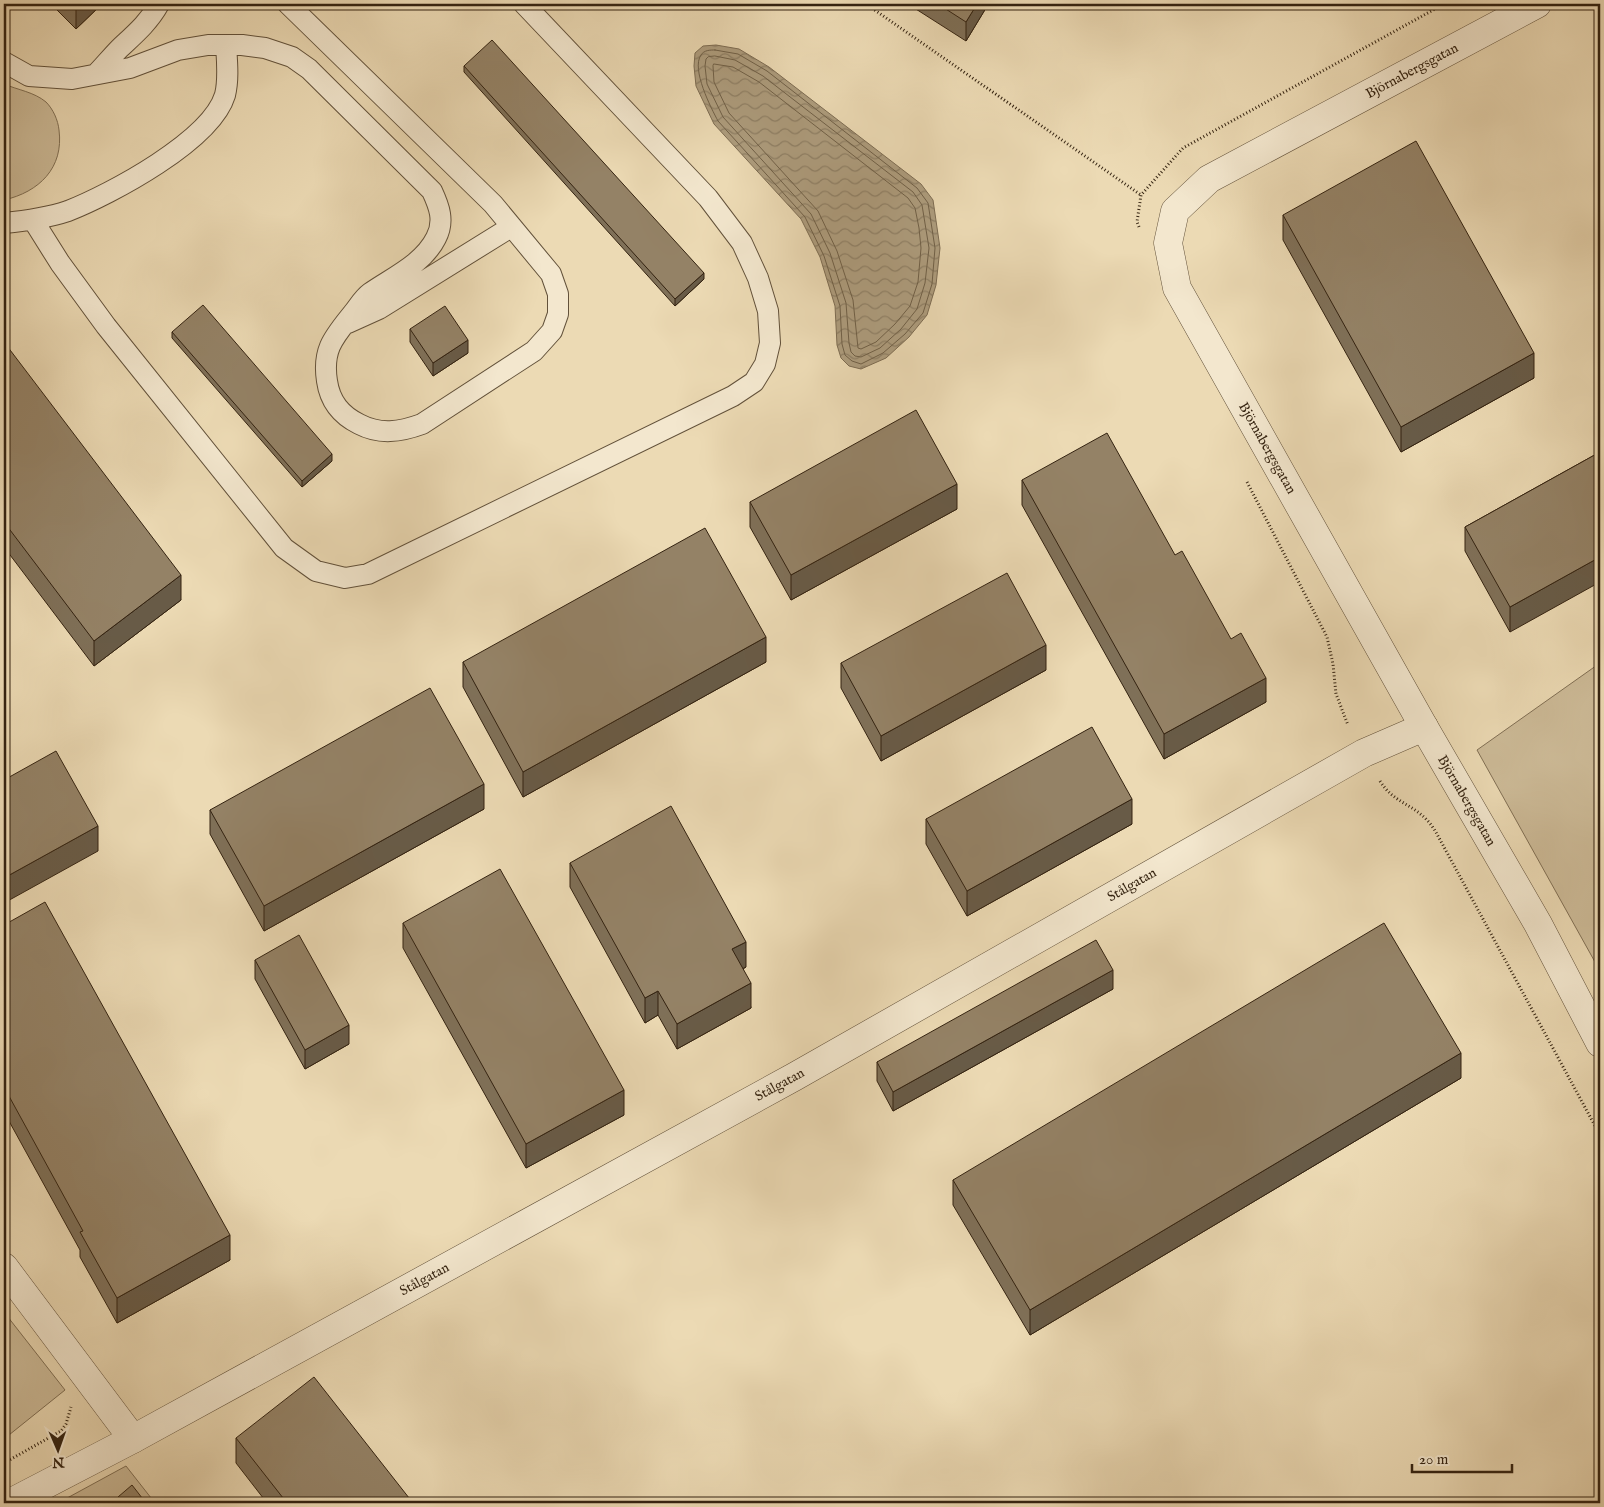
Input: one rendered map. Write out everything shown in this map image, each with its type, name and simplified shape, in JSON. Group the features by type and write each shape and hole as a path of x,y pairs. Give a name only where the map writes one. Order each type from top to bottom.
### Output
{"street":[{"name":"Björnabergsgatan","path":"1537,4 1209,180 1175,212 1168,242 1177,288 1538,924 1600,1043"},
{"name":"Stålgatan","path":"10,1503 133,1439 794,1077 1364,753 1424,726"},
{"path":"4,1268 133,1439"}],"lane":[{"path":"96,74 139,31 159,4"},
{"path":"4,62 29,76 72,78 130,68 178,50 208,45 226,45 265,48 292,57 309,69 432,191 439,207 441,221 437,236 428,251 408,268 367,294 338,331 329,348 325,367 329,392 334,405 350,420 367,428 388,432 404,430 422,424 534,352 552,331 558,314 558,294 551,274 493,204 288,4"},
{"path":"33,220 60,263 106,326 284,548 316,571 345,578 368,574 733,396 754,382 765,364 770,343 768,311 758,278 742,243 708,198 524,4"},
{"path":"4,223 33,220 67,211 133,180 178,149 212,119 225,96 227,79 226,45"},
{"path":"344,324 379,309 512,227"}],"path":[{"path":"866,4 1141,195"},
{"path":"4,1463 62,1431 66,1424 75,1393 90,1381"}],"shaded area":[{"path":"4,84 31,93 46,102 58,122 60,144 53,167 38,184 28,191 4,200"},
{"path":"1600,663 1600,971 1477,750"},
{"path":"4,1312 65,1390 4,1439"},
{"path":"126,1466 155,1503 58,1503"}],"water":[{"path":"716,45 739,49 769,67 921,184 933,200 940,248 936,285 927,315 909,337 886,358 861,369 849,366 841,358 837,345 835,306 820,257 801,219 714,124 696,86 695,53 703,46"}],"building":[{"path":"69,4 82,4 76,10"},
{"path":"938,4 977,4 966,22"},
{"path":"492,40 704,273 675,299 464,66"},
{"path":"1416,141 1534,353 1401,427 1283,215"},
{"path":"203,305 332,454 302,481 172,332"},
{"path":"445,306 468,340 433,363 410,329"},
{"path":"4,342 181,575 94,641 4,522"},
{"path":"916,410 957,484 791,575 750,502"},
{"path":"1107,433 1175,555 1182,551 1231,639 1241,633 1266,678 1164,734 1022,480"},
{"path":"1600,452 1600,557 1510,607 1465,527"},
{"path":"705,528 766,637 523,772 463,662"},
{"path":"1007,573 1046,645 881,736 841,663"},
{"path":"430,688 484,784 264,906 210,810"},
{"path":"1092,727 1132,799 967,891 926,819"},
{"path":"56,751 98,826 4,878 4,780"},
{"path":"671,806 746,942 732,949 751,983 677,1024 658,991 645,998 570,863"},
{"path":"500,869 624,1090 526,1144 403,923"},
{"path":"45,902 230,1235 117,1298 80,1232 83,1231 4,1087 4,925"},
{"path":"1384,923 1461,1053 1030,1310 953,1180"},
{"path":"299,935 349,1025 305,1050 255,960"},
{"path":"1096,940 1113,970 893,1092 877,1062"},
{"path":"314,1377 413,1503 287,1503 236,1438"},
{"path":"132,1485 146,1503 123,1503 118,1497"}]}
